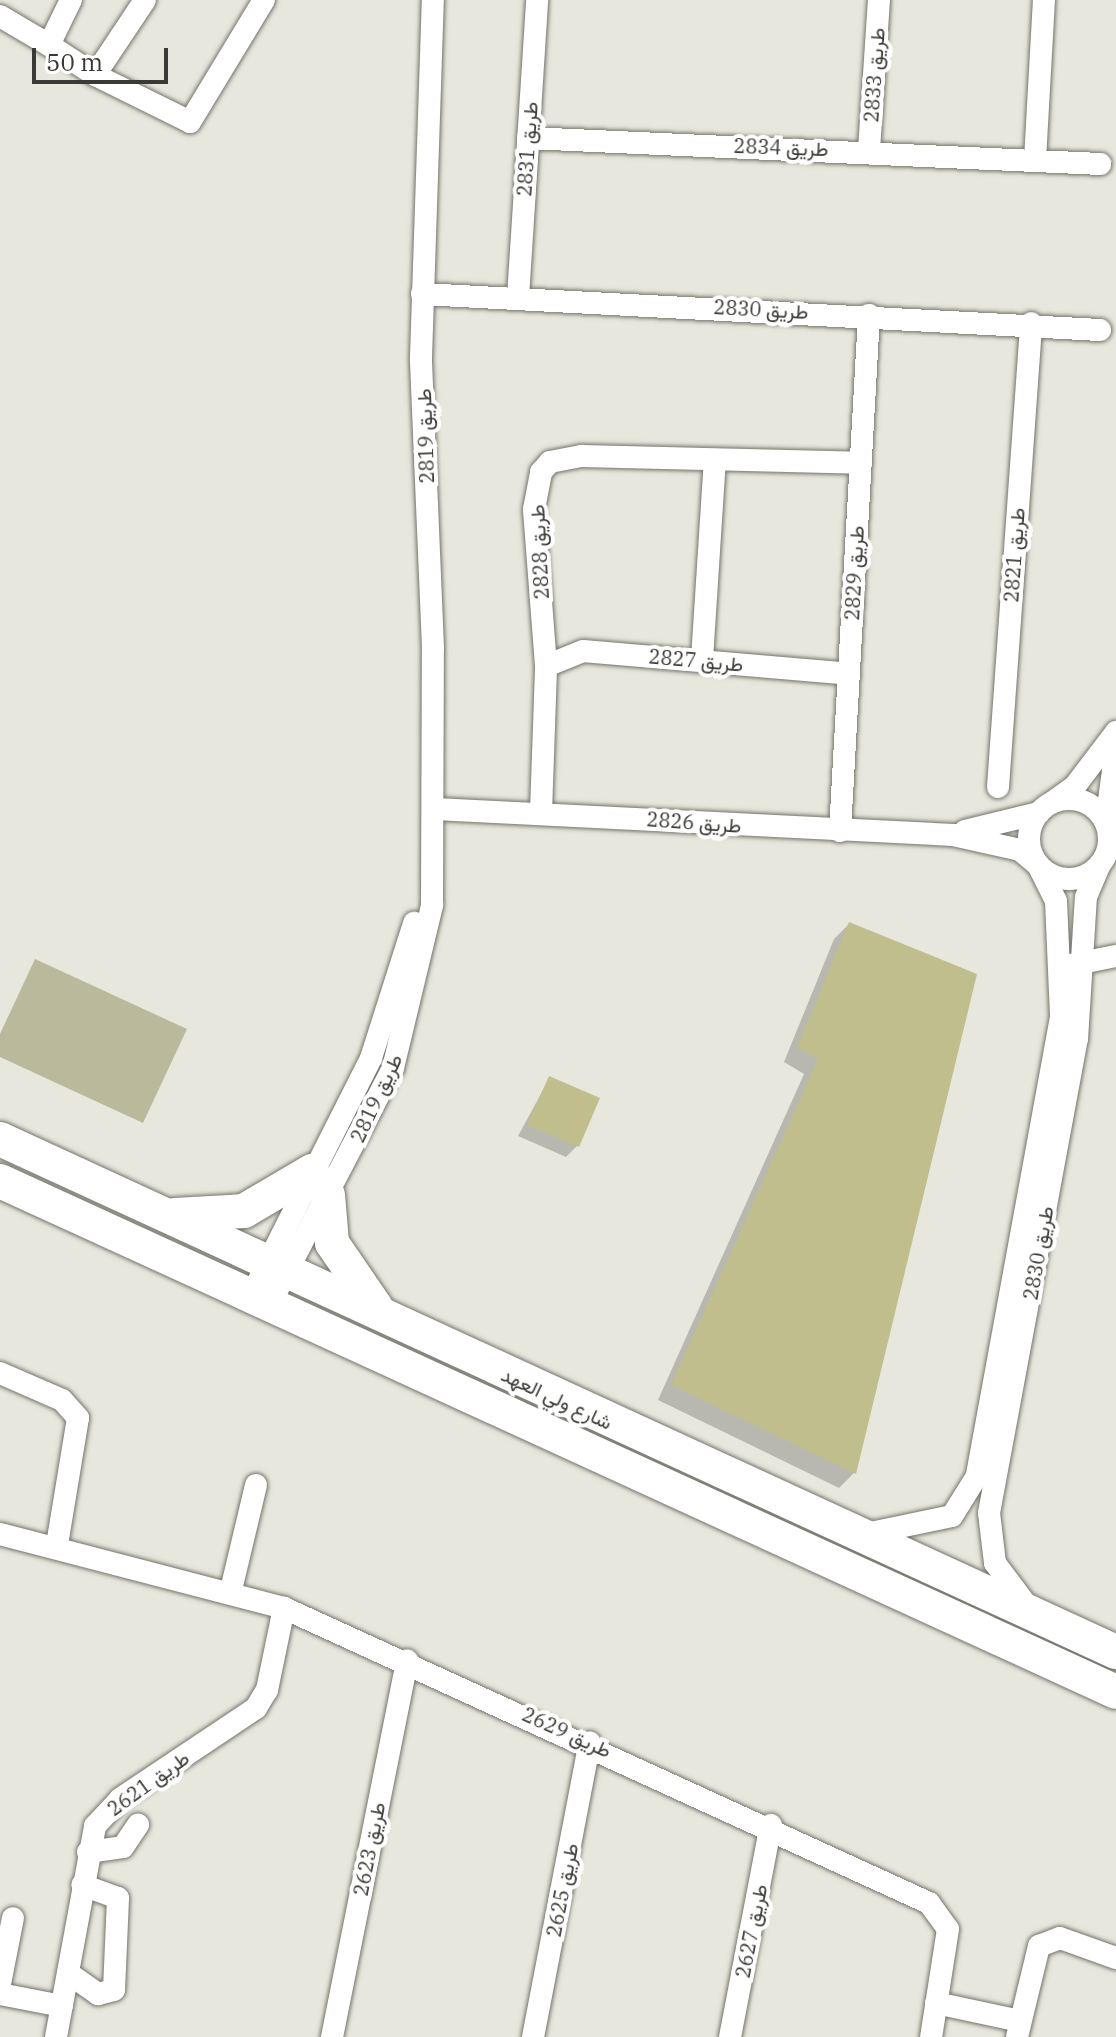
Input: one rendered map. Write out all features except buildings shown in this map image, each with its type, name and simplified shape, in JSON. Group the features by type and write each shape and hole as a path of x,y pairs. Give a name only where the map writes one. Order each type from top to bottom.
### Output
{"main road":[{"name":"شارع ولي العهد","path":"0,1139 172,1215 266,1284 379,1310 1116,1652"},
{"path":"172,1215 244,1211 320,1183 341,1262 379,1310"},
{"name":"شارع ولي العهد","path":"10,1185 266,1284 1116,1692"}],"street":[{"path":"49,45 71,0"},
{"path":"95,75 145,0"},
{"path":"0,16 95,75 190,122 264,0"},
{"name":"طريق 2819","path":"266,1284 320,1183 393,1068 414,1003 431,873 435,809 422,294 433,0"},
{"name":"طريق 2831","path":"518,297 537,0"},
{"name":"طريق 2833","path":"869,150 879,0"},
{"path":"1035,160 1044,0"},
{"name":"طريق 2834","path":"528,138 869,150 1100,164"},
{"name":"طريق 2830","path":"422,294 1031,323 1100,330"},
{"name":"طريق 2829","path":"840,831 869,315"},
{"name":"طريق 2821","path":"998,787 1031,323"},
{"name":"طريق 2828","path":"541,812 546,666 534,509 541,472 566,457 859,463"},
{"path":"702,659 715,460"},
{"name":"طريق 2827","path":"546,666 583,651 849,674"},
{"path":"1116,732 1075,786 1044,809 1029,844 1038,865 1068,879 1099,866 1109,846 1106,823 1116,748"},
{"path":"1044,809 1081,801 1106,823"},
{"name":"طريق 2826","path":"435,809 953,835 1020,850 1038,865"},
{"name":"طريق 2826","path":"953,835 1044,809"},
{"name":"طريق 2830","path":"1038,865 1056,901 1073,963 1077,1039 989,1513 1000,1575 1046,1621"},
{"name":"طريق 2830","path":"864,1534 952,1516 973,1492 1073,963 1099,866"},
{"name":"طريق 2819","path":"320,1183 371,1058 431,873"},
{"path":"1082,921 1116,948"},
{"path":"1073,963 1116,956"},
{"path":"391,1001 414,1003"},
{"path":"371,1058 393,1068"},
{"path":"0,1373 62,1400 78,1418 57,1545"},
{"path":"231,1590 256,1485"},
{"name":"طريق 2629","path":"0,1534 57,1545 231,1590 284,1608 407,1660 771,1825 942,1913 948,1937 931,2037"},
{"name":"طريق 2621","path":"56,2037 88,1852 108,1809 256,1708 267,1690 284,1608"},
{"name":"طريق 2623","path":"332,2037 407,1660"},
{"name":"طريق 2625","path":"533,2037 590,1742"},
{"path":"88,1852 123,1847 138,1825"},
{"name":"طريق 2627","path":"730,2037 771,1825"},
{"path":"68,1973 98,1994 114,1990 118,1898 82,1885"},
{"path":"0,1984 13,1918"},
{"path":"936,2009 1018,2030 1032,1959 1045,1941 1067,1939 1116,1958"},
{"path":"0,1994 62,2006"}],"shaded area":[{"path":"35,959 187,1029 143,1123 0,1057 0,1034"}]}
